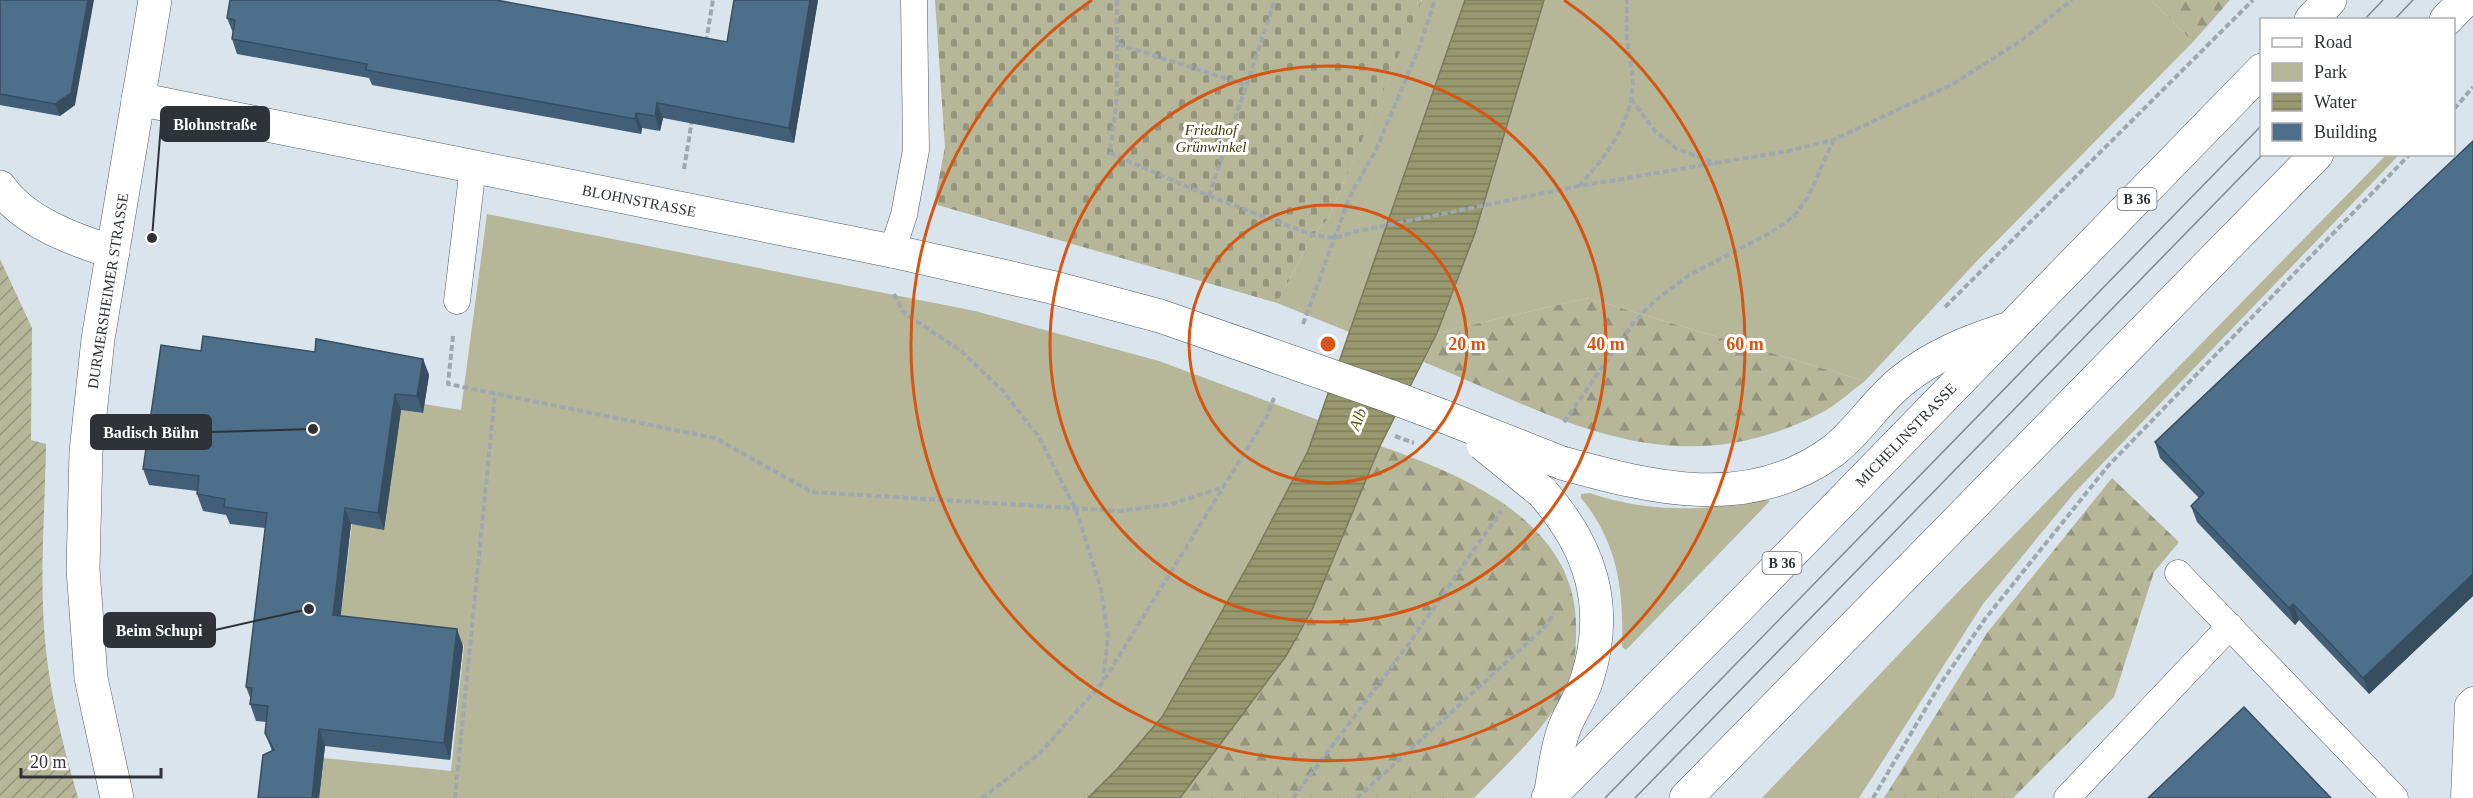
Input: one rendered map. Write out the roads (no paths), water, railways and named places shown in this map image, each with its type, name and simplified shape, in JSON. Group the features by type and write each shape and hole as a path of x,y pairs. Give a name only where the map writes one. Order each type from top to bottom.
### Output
{"main road":[{"name":"DURMERSHEIMER STRASSE","path":"117,798 91,678 83,569 86,452 98,339 155,0"},
{"path":"2313,18 2330,0"},
{"path":"2448,18 2465,0"},
{"name":"MICHELINSTRASSE","path":"1549,797 1739,607 2260,72"},
{"name":"BLOHNSTRASSE","path":"138,99 892,252 1051,287 1160,316 1445,417"},
{"path":"1686,798 2315,156"},
{"path":"0,187 22,208 66,237 113,252"},
{"path":"1445,417 1562,463 1630,482 1678,490 1728,490 1783,479 1833,451 1902,380 1950,349 2012,327"},
{"path":"1445,417 1498,454 1542,492 1563,515 1576,537 1592,578 1597,612 1593,658 1587,681 1564,730 1549,797"}],"lane":[{"path":"892,252 904,215 916,150 914,0"},
{"path":"457,301 473,167"},
{"path":"2178,573 2395,798"},
{"path":"2067,798 2230,626"},
{"path":"2464,798 2468,705 2473,700"}],"water":[{"name":"Alb","path":"1465,0 1544,0 1475,233 1437,333 1380,446 1312,610 1286,656 1180,798 1088,798 1117,769 1162,717 1252,558 1308,451"}],"tram line":[{"path":"2366,18 2383,0"},
{"path":"2396,18 2413,0"},
{"path":"1605,798 2260,127"},
{"path":"1635,798 2261,156"}],"place":[{"name":"Blohnstraße","path":"152,238"},
{"name":"Badisch Bühn","path":"313,429"},
{"name":"Beim Schupi","path":"309,609"}],"park label":[{"name":"Friedhof Grünwinkel","path":"1211,138"}]}
